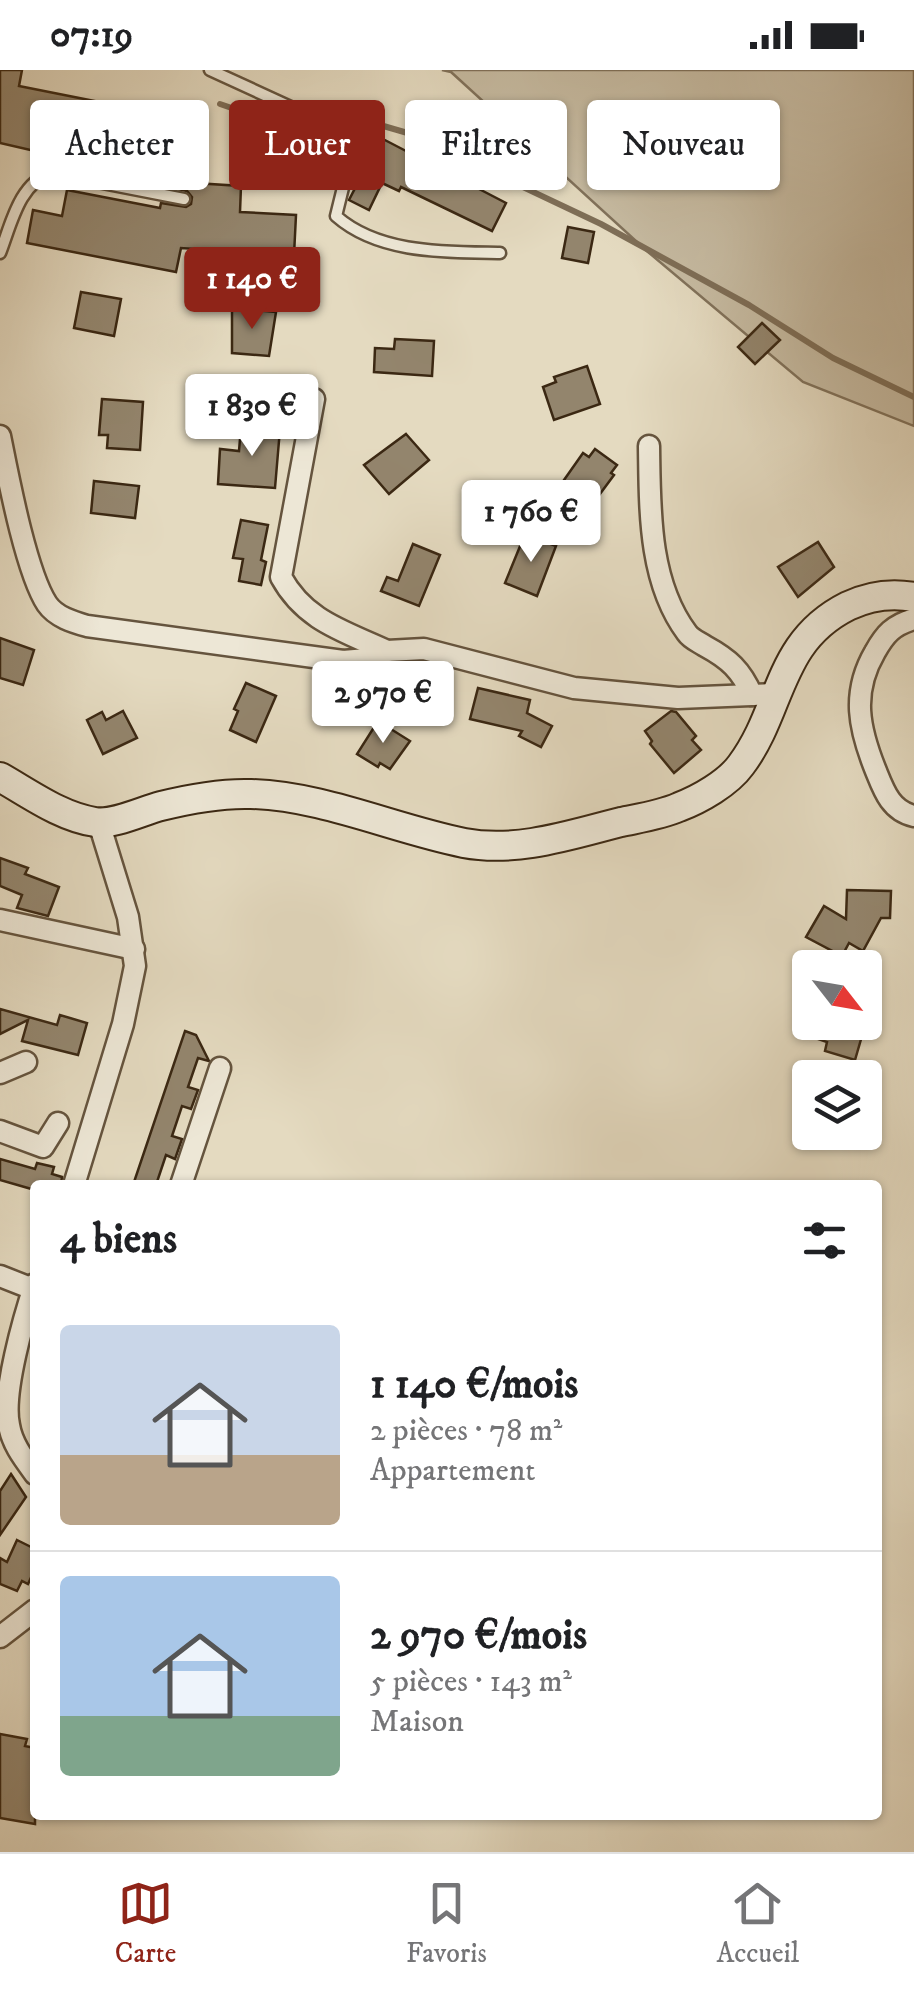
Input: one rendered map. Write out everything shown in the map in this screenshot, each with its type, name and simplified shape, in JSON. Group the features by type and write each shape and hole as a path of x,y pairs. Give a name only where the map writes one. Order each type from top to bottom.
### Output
{"street":[{"path":"314,399 281,577 293,598 321,621 387,650"},
{"path":"0,436 31,565 48,606 66,619 87,626 343,661 367,659 387,650 424,649 574,688 678,698 763,694"},
{"path":"649,446 650,518 666,594 688,636 724,657 763,694"},
{"path":"0,777 65,814 99,824 164,805 252,794 345,810 466,843 502,846 542,842 679,808 712,790 739,768 758,739 763,694 826,617 861,600 898,594 914,597"},
{"path":"914,620 887,630 861,676 860,724 888,801 914,816"},
{"path":"75,1180 122,1024 135,966 128,917 99,824"},
{"path":"0,920 134,950"},
{"path":"0,1073 26,1062"},
{"path":"183,1180 220,1068"},
{"path":"0,1131 42,1147 58,1123"},
{"path":"0,1276 30,1286"},
{"path":"30,1304 7,1400 16,1447 30,1467"},
{"path":"0,1636 30,1614"}],"lane":[{"path":"210,70 343,131 352,150 336,216 351,229 422,251 500,253"},
{"path":"0,253 20,200 38,177 51,173 184,199"}],"shaded area":[{"path":"442,70 914,70 914,426 803,382 648,252 567,178 567,100 482,100 451,72"}],"building":[{"path":"0,70 22,70 19,86 89,100 30,100 30,150 0,143"},
{"path":"385,140 405,150 405,189 401,187 399,191 385,184"},
{"path":"209,184 229,185 229,190 241,190 240,212 296,215 294,255 181,248 176,272 27,243 33,210 62,216 67,190 160,208 161,203 186,207 191,204 192,197 182,190 209,190"},
{"path":"354,190 379,190 369,210 349,200"},
{"path":"407,190 481,190 506,203 492,231"},
{"path":"568,227 594,232 588,263 562,258"},
{"path":"81,292 121,299 114,336 74,328"},
{"path":"232,308 276,312 269,356 232,353"},
{"path":"762,323 780,340 755,364 738,347"},
{"path":"395,339 434,341 432,376 374,372 375,348 394,349"},
{"path":"587,366 600,404 554,420 543,387 556,382 554,377"},
{"path":"102,399 143,402 140,450 107,448 108,435 99,435"},
{"path":"241,427 280,429 275,488 218,484 220,449 239,451"},
{"path":"406,434 429,460 389,494 364,465"},
{"path":"595,449 617,465 594,502 564,480 583,453 589,457"},
{"path":"94,481 139,486 135,518 91,513"},
{"path":"241,520 268,525 261,585 239,581 243,559 233,558"},
{"path":"525,534 556,546 537,596 505,583"},
{"path":"818,542 834,567 798,597 778,567"},
{"path":"413,544 440,555 419,606 381,591 387,577 398,581"},
{"path":"0,638 34,650 23,685 0,678"},
{"path":"246,683 276,696 256,742 230,730"},
{"path":"478,688 530,700 527,713 552,726 541,747 519,736 522,731 470,719"},
{"path":"123,711 137,738 103,754 87,720 102,712 106,720"},
{"path":"671,711 696,736 692,740 701,750 674,773 650,744 645,731"},
{"path":"378,721 410,741 390,769 380,763 378,767 357,754"},
{"path":"0,858 28,868 25,874 59,887 48,916 17,908 22,895 0,886"},
{"path":"847,890 891,891 890,918 881,918 864,950 849,943 845,950 831,950 806,937 824,906 846,919"},
{"path":"0,1009 57,1025 60,1015 87,1023 78,1055 22,1041 28,1020 0,1034"},
{"path":"185,1031 196,1035 209,1061 198,1058 188,1087 198,1090 191,1109 182,1106 172,1136 182,1139 175,1159 166,1155 158,1180 135,1180"},
{"path":"821,1040 861,1040 855,1060 825,1051 827,1042"},
{"path":"0,1159 35,1169 37,1163 54,1167 52,1174 62,1177 30,1180 30,1189 0,1180"},
{"path":"11,1474 26,1497 0,1535 0,1491"},
{"path":"17,1540 30,1546 30,1580 28,1584 22,1581 17,1591 0,1584 0,1558 7,1562"},
{"path":"0,1734 27,1739 30,1820 35,1820 35,1824 0,1818"}],"waterway":[{"path":"220,104 313,136 349,116 411,134 601,224 749,305 833,358 914,397"}]}
